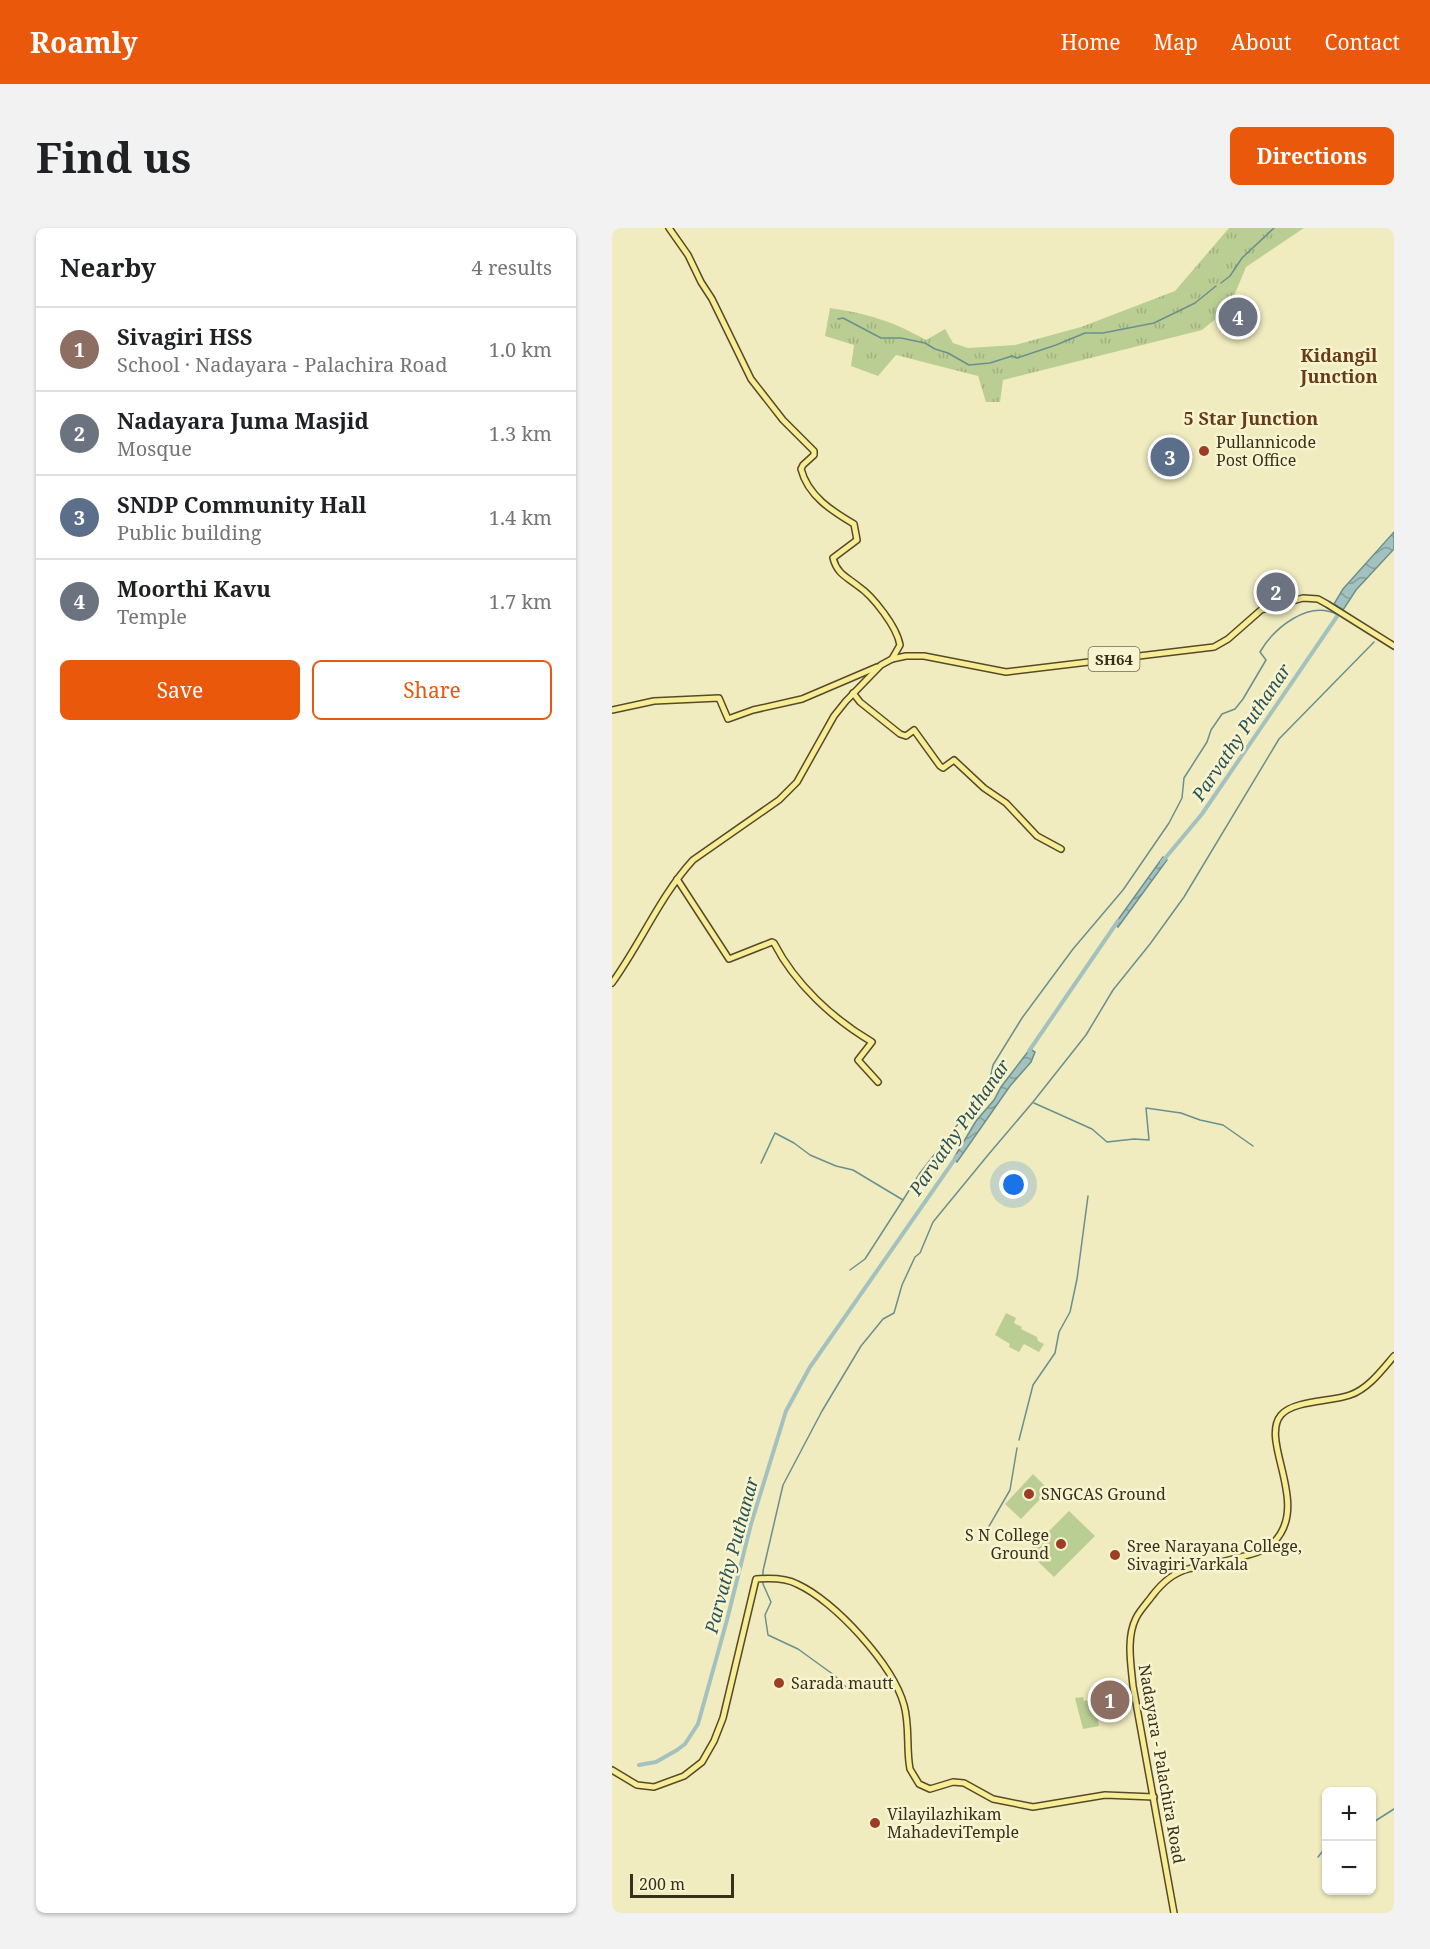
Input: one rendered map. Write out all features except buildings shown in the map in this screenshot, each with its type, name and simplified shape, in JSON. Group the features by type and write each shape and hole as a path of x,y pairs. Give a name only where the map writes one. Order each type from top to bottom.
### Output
{"main road":[{"path":"669,228 688,255 731,335 751,380 783,420 814,451 814,455 801,469 812,491 839,515 854,524 857,540 833,558 835,568 845,578 860,586 892,627 900,645 892,659"},
{"name":"SH64","path":"612,982 632,955 677,879 693,860 769,808 788,791 808,764 834,716 881,665 892,659 924,656 1006,672 1214,647 1228,639 1261,610 1303,598 1318,599 1394,646"},
{"path":"612,710 654,701 718,698 728,719 753,710 802,699 881,665"},
{"path":"853,693 860,702 900,734 906,736 914,730 940,766 943,768 954,760 984,788 1006,803 1037,836 1061,849"},
{"path":"677,879 729,959 774,943 784,962 818,1000 842,1022 872,1042 858,1060 878,1082"},
{"name":"Nadayara - Palachira Road","path":"1174,1913 1131,1665 1130,1648 1136,1617 1158,1587 1172,1576 1187,1569 1264,1551 1275,1541 1283,1529 1288,1511 1288,1495 1275,1434 1279,1416 1290,1408 1352,1395 1376,1378 1394,1356"},
{"path":"612,1770 637,1785 654,1787 684,1776 702,1762 723,1718 756,1579 771,1578 794,1582 826,1602 854,1629 885,1669 897,1686 904,1706 910,1769 919,1784 930,1789 953,1782 964,1784 993,1799 1033,1807 1106,1795 1154,1797"}],"green space":[{"path":"1229,228 1304,228 1246,267 1229,308 1202,330 1003,380 1000,402 986,402 978,376 896,355 878,376 851,366 854,345 825,336 830,308 880,319 926,340 945,329 953,343 968,348 1015,345 1081,327 1175,291"},
{"path":"1006,1313 1016,1318 1014,1323 1022,1327 1021,1329 1037,1337 1038,1341 1044,1344 1039,1352 1024,1344 1019,1352 995,1335"},
{"name":"SNGCAS Ground","path":"1033,1474 1049,1490 1021,1519 1005,1504"},
{"name":"S N College Ground","path":"1069,1511 1095,1536 1054,1577 1028,1552"},
{"path":"1094,1694 1099,1726 1083,1729 1075,1698 1083,1697 1084,1701 1090,1700 1089,1695"}],"water":[{"path":"1394,532 1394,549 1356,590 1343,610 1334,604 1343,589"},
{"path":"1163,857 1167,860 1118,927 1115,924"},
{"path":"1030,1049 1035,1052 1031,1062 1010,1086 957,1162 954,1158 976,1121 994,1100"}],"waterway":[{"path":"1221,283 1230,276 1242,258 1274,228"},
{"path":"838,319 843,318 881,338 901,338 925,343 969,365 990,363 1012,356 1017,358 1085,333 1103,333 1154,323 1195,303 1216,286"},
{"path":"761,1163 775,1133 810,1155 836,1166 853,1170 903,1200 920,1173 989,1084 993,1065 1022,1018 1073,949 1123,890 1169,823 1182,798 1184,778 1222,714 1235,709 1243,699 1266,660 1260,652 1266,643 1283,626 1304,613 1327,611 1338,615"},
{"name":"Parvathy Puthanar","path":"1162,862 1202,814 1340,612"},
{"path":"856,1682 847,1688 834,1675 798,1649 768,1635 765,1615 771,1602 763,1584 763,1571 783,1485 822,1411 861,1346 883,1319 894,1313 902,1285 915,1257 920,1253 933,1222 1086,1035 1113,990 1184,897 1279,739 1374,642"},
{"name":"Parvathy Puthanar","path":"1029,1051 1118,921"},
{"path":"1034,1103 1092,1129 1107,1142 1149,1140 1146,1108 1181,1113 1223,1125 1253,1146"},
{"name":"Parvathy Puthanar","path":"639,1765 656,1762 677,1750 685,1744 698,1724 751,1524 786,1411 810,1367 957,1156"},
{"path":"1019,1440 1033,1385 1055,1353 1059,1332 1070,1312 1077,1279 1088,1196"},
{"path":"850,1270 865,1259 903,1200"},
{"path":"988,1528 1010,1490 1017,1448"},
{"path":"1376,1820 1394,1809"},
{"path":"1318,1857 1322,1852"}],"place":[{"name":"Moorthi Kavu","path":"1238,317"},
{"name":"Pullannicode Post Office","path":"1204,451"},
{"name":"SNDP Community Hall","path":"1170,457"},
{"name":"Nadayara Juma Masjid","path":"1276,592"},
{"name":"SNGCAS Ground","path":"1029,1494"},
{"name":"S N College Ground","path":"1061,1544"},
{"name":"Sree Narayana College, Sivagiri Varkala","path":"1115,1555"},
{"name":"Sarada mautt","path":"779,1683"},
{"name":"Sivagiri HSS","path":"1110,1700"},
{"name":"Vilayilazhikam MahadeviTemple","path":"875,1823"}],"district":[{"name":"Kidangil Junction","path":"1339,365"},
{"name":"5 Star Junction","path":"1251,418"}]}
